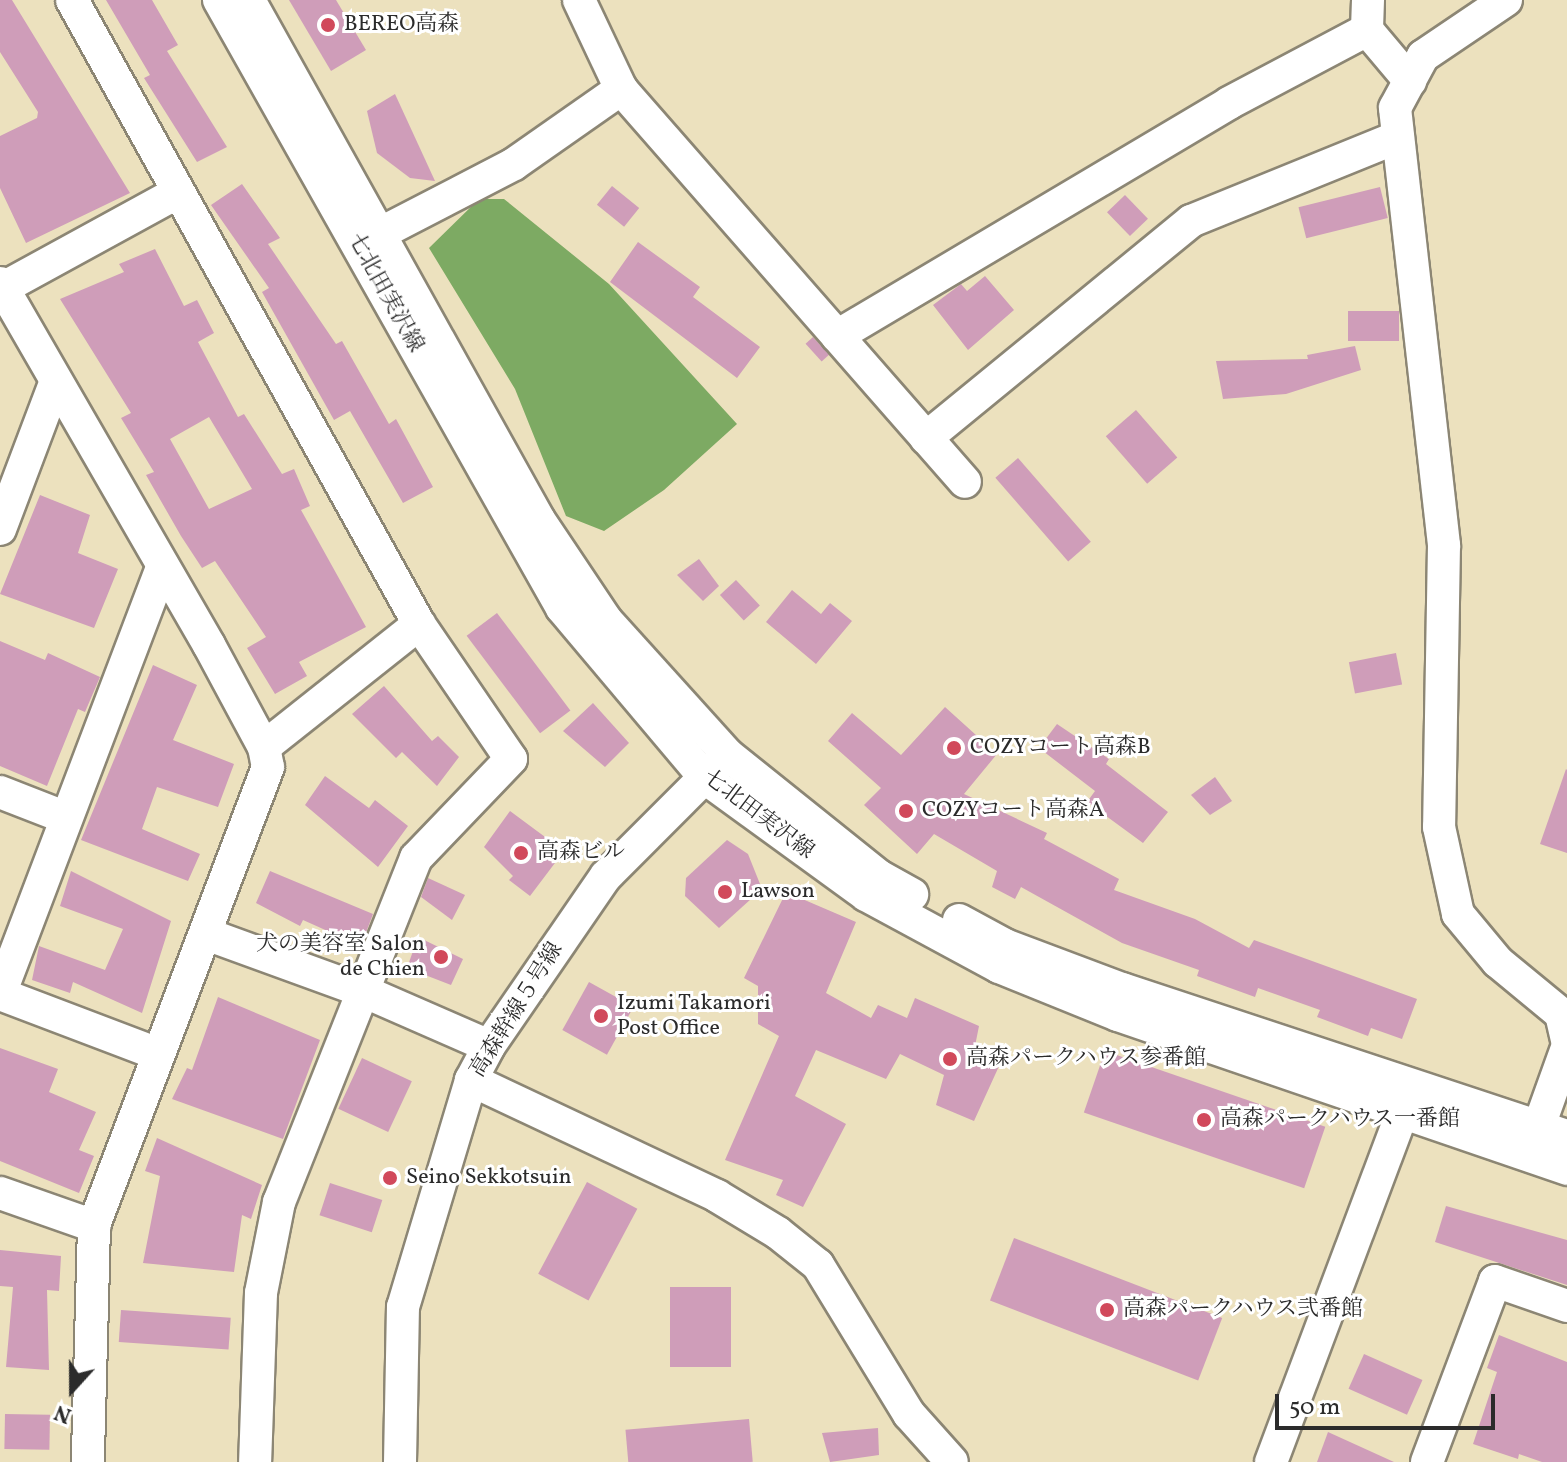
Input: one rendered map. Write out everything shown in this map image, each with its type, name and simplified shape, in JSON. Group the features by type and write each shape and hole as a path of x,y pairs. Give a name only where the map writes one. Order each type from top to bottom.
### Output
{"street":[{"path":"72,0 419,624 511,759 416,858 279,1202 266,1249 255,1462"},
{"name":"七北田実沢線","path":"219,0 562,608 705,778 866,895 999,967 1118,1015 1408,1098 1567,1169"},
{"path":"249,0 539,520 606,620 728,755 879,876 1005,945 1408,1098 1553,1131 1567,1048"},
{"path":"579,0 621,89 965,482"},
{"path":"1506,0 1423,56 1395,108 1444,545 1439,827 1458,914 1498,962 1561,1014 1567,1039"},
{"path":"837,336 1229,103 1367,15 1410,81"},
{"path":"381,233 514,164 621,89"},
{"path":"926,438 1191,221 1398,137"},
{"path":"88,1462 94,1226 257,804 268,767 264,747 2,285 178,192"},
{"path":"0,529 56,381"},
{"path":"158,1054 0,994 64,817 163,566"},
{"path":"264,747 419,624"},
{"name":"高森幹線５号線","path":"400,1462 403,1307 471,1080 489,1046 606,876 728,755"},
{"path":"0,792 64,817"},
{"path":"206,934 363,991 489,1046"},
{"path":"471,1080 717,1196 778,1233 818,1265 909,1414 952,1462"},
{"path":"1271,1462 1408,1098"},
{"path":"0,1193 94,1226"},
{"path":"1433,1460 1495,1281 1567,1306"}],"green space":[{"path":"479,199 504,199 609,284 737,424 664,490 604,531 566,516 515,389 429,248"}],"building":[{"path":"0,0 12,0 130,193 26,243 0,188 0,136 37,118 38,112 0,52"},
{"path":"106,0 152,0 178,45 167,51 227,147 197,162 144,78 150,75"},
{"name":"BEREO高森","path":"289,0 336,0 366,50 331,71"},
{"path":"395,94 435,181 410,178 377,153 367,111"},
{"path":"242,184 280,238 268,244 336,344 342,341 389,424 396,419 433,487 403,503 350,411 334,420 262,292 269,288 211,205"},
{"path":"612,186 639,208 624,227 597,205"},
{"path":"1380,187 1388,218 1306,238 1298,207"},
{"path":"1125,195 1148,219 1130,236 1107,212"},
{"path":"638,242 700,287 693,297 760,347 737,378 610,282"},
{"path":"155,249 184,306 197,300 214,333 198,342 238,417 244,414 282,474 294,469 310,506 301,510 366,627 299,662 307,676 275,694 247,648 266,637 215,561 202,568 181,536 146,475 154,472 121,418 131,413 60,299 124,272 119,264","holes":["209,417 252,489 209,509 170,439"]},
{"path":"985,276 1014,310 968,350 933,305 961,284 967,291"},
{"path":"1348,311 1399,311 1399,341 1348,341"},
{"path":"813,337 829,355 822,362 806,344"},
{"path":"1355,346 1361,370 1286,394 1223,399 1216,361 1308,359 1307,355"},
{"path":"1136,410 1177,458 1147,484 1106,436"},
{"path":"1018,458 1091,542 1068,561 995,478"},
{"path":"40,495 90,515 78,553 118,569 94,628 0,594"},
{"path":"699,559 719,586 703,601 677,575"},
{"path":"736,580 760,606 744,621 720,595"},
{"path":"792,590 821,614 830,603 852,621 816,664 766,622"},
{"path":"497,613 570,710 540,733 467,636"},
{"path":"0,641 45,660 48,653 100,677 85,712 78,709 47,786 0,766"},
{"path":"1396,653 1402,684 1355,694 1349,662"},
{"path":"153,665 197,685 173,740 234,764 218,807 157,787 142,829 200,854 188,881 81,840"},
{"path":"384,686 432,741 438,736 459,757 437,786 402,752 396,758 352,714"},
{"path":"593,703 629,743 605,767 563,731"},
{"path":"945,707 997,754 964,794 1047,833 1044,839 1119,879 1114,890 1195,919 1249,948 1254,940 1417,999 1402,1039 1371,1028 1368,1036 1317,1017 1320,1010 1258,988 1255,997 1197,976 1199,970 1122,943 1021,887 1015,899 992,887 997,871 934,834 917,854 864,805 881,788 828,741 852,713 901,755"},
{"path":"1057,724 1109,759 1106,764 1168,812 1143,843 1087,802 1095,791 1039,748"},
{"path":"1567,770 1567,853 1540,844"},
{"path":"325,776 369,808 375,800 408,826 378,867 305,805"},
{"path":"1215,777 1232,801 1210,815 1191,795"},
{"name":"高森ビル","path":"510,811 564,851 530,896 509,880 513,876 484,847"},
{"path":"727,840 748,854 762,889 719,928 685,896 686,878"},
{"path":"71,871 171,921 142,1013 73,982 70,993 32,980 39,946 105,970 123,929 60,906"},
{"path":"270,871 373,914 361,946 303,920 300,926 256,903"},
{"path":"428,878 465,895 452,920 421,897"},
{"path":"786,892 856,922 826,993 871,1018 878,1005 907,1018 915,998 979,1026 974,1051 1000,1064 974,1121 936,1105 944,1075 900,1054 886,1079 816,1050 795,1096 846,1124 803,1207 776,1195 783,1180 725,1160 779,1036 758,1024 758,986 744,978"},
{"path":"418,937 463,959 451,985 407,968"},
{"path":"589,982 634,1007 607,1055 562,1030"},
{"path":"218,997 320,1040 283,1139 172,1099 187,1068 192,1070"},
{"path":"0,1048 58,1069 49,1092 96,1112 79,1150 94,1156 79,1193 0,1161"},
{"name":"高森パークハウス一番館","path":"1105,1051 1325,1127 1304,1188 1084,1112"},
{"path":"362,1058 412,1081 388,1132 338,1109"},
{"path":"157,1138 262,1185 251,1219 242,1215 234,1272 143,1263 160,1176 145,1171"},
{"path":"587,1182 637,1209 589,1301 538,1274"},
{"path":"330,1183 382,1200 372,1232 319,1215"},
{"path":"1446,1206 1567,1240 1567,1285 1435,1242"},
{"name":"高森パークハウス弐番館","path":"1014,1238 1222,1318 1198,1380 990,1301"},
{"path":"0,1250 61,1256 59,1291 47,1290 49,1370 6,1367 13,1287 0,1286"},
{"path":"670,1287 731,1287 731,1367 670,1367"},
{"path":"121,1310 231,1318 228,1350 119,1342"},
{"path":"1499,1335 1567,1362 1567,1462 1542,1462 1519,1454 1518,1459 1473,1444 1497,1372 1487,1368"},
{"path":"1364,1354 1422,1380 1407,1415 1349,1389"},
{"path":"5,1414 50,1415 49,1450 4,1449"},
{"path":"749,1419 753,1462 628,1462 625,1430"},
{"path":"878,1428 879,1455 830,1462 822,1433"},
{"path":"1328,1432 1394,1462 1317,1462"}],"place":[{"name":"BEREO高森","path":"328,25"},
{"name":"COZYコート高森B","path":"954,748"},
{"name":"COZYコート高森A","path":"906,811"},
{"name":"高森ビル","path":"521,853"},
{"name":"Lawson","path":"725,892"},
{"name":"犬の美容室 Salon de Chien","path":"441,957"},
{"name":"Izumi Takamori Post Office","path":"601,1016"},
{"name":"高森パークハウス参番館","path":"950,1059"},
{"name":"高森パークハウス一番館","path":"1204,1120"},
{"name":"Seino Sekkotsuin","path":"390,1178"},
{"name":"高森パークハウス弐番館","path":"1107,1310"}]}
